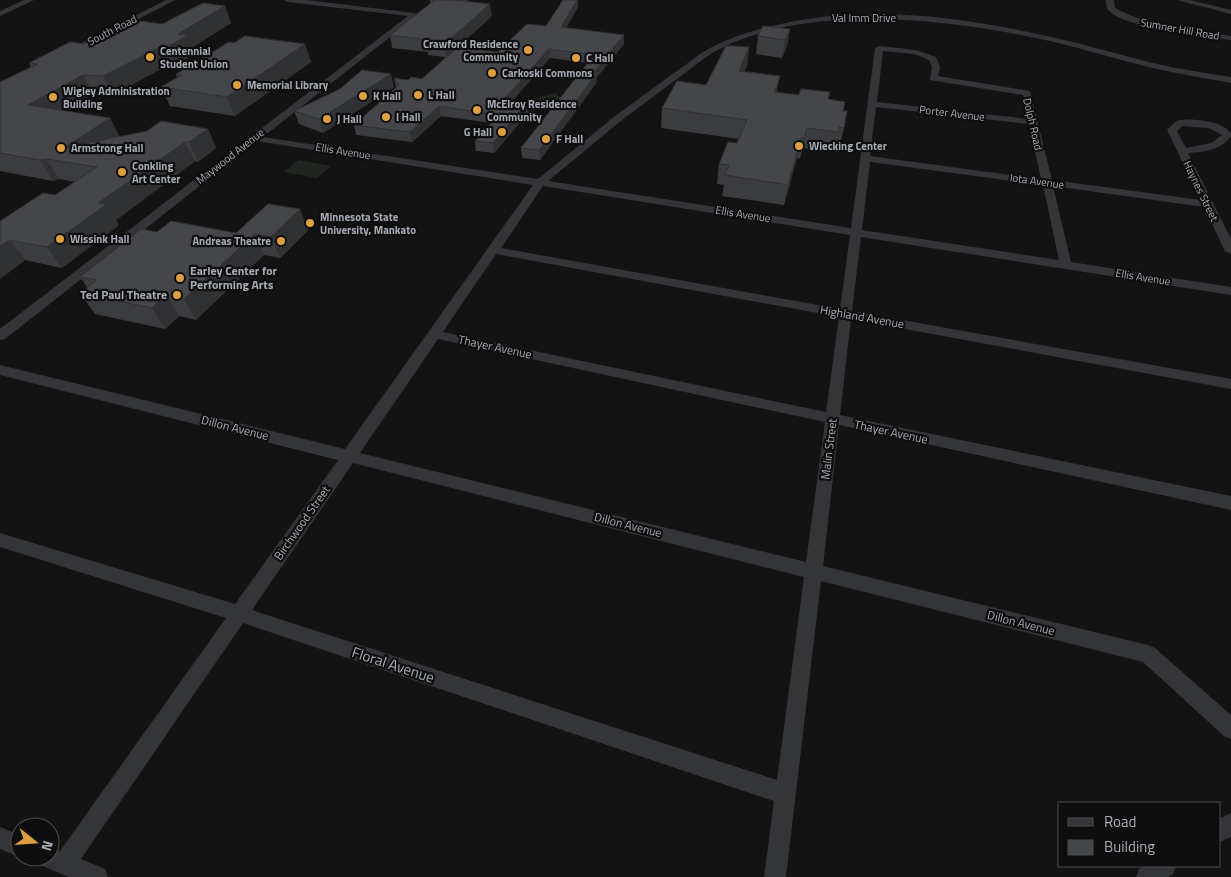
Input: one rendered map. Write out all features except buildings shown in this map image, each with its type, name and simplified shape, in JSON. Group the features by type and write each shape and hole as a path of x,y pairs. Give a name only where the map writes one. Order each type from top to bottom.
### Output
{"street":[{"path":"0,14 30,0"},
{"name":"South Road","path":"68,53 171,0"},
{"name":"Maywood Avenue","path":"0,336 414,15 288,0"},
{"name":"Sumner Hill Road","path":"1110,0 1112,10 1133,20 1231,38"},
{"path":"1181,0 1231,12"},
{"name":"Val Imm Drive","path":"540,183 609,124 705,55 736,39 791,22 862,17 916,18 978,24 1052,39 1143,64 1231,80"},
{"name":"Malin Street","path":"775,877 879,48 907,51"},
{"name":"Dolph Road","path":"907,51 933,58 936,67 933,78 1027,93 1032,122 1048,182 1066,265"},
{"name":"Porter Avenue","path":"872,104 1032,122"},
{"name":"Haynes Street","path":"1182,151 1199,149 1221,142 1226,139 1227,134 1220,128 1195,123 1180,123 1172,130 1182,151 1208,204 1231,250"},
{"name":"Ellis Avenue","path":"254,138 1231,291"},
{"name":"Iota Avenue","path":"865,158 1208,204"},
{"name":"Birchwood Street","path":"60,855 239,614 540,183"},
{"name":"Highland Avenue","path":"494,250 1231,384"},
{"name":"Thayer Avenue","path":"434,334 832,420 1231,503"},
{"name":"Dillon Avenue","path":"0,370 1148,654 1231,729"},
{"name":"Floral Avenue","path":"0,540 239,614 786,794"},
{"path":"60,862 97,877"},
{"path":"1147,877 1163,867"}],"shaded area":[{"path":"555,93 564,100 535,108 526,101"},
{"path":"298,160 331,166 317,178 284,172"}],"place":[{"name":"Crawford Residence Community","path":"528,50"},
{"name":"Centennial Student Union","path":"150,57"},
{"name":"C Hall","path":"576,58"},
{"name":"Carkoski Commons","path":"492,73"},
{"name":"Memorial Library","path":"237,85"},
{"name":"L Hall","path":"418,95"},
{"name":"K Hall","path":"363,96"},
{"name":"Wigley Administration Building","path":"53,97"},
{"name":"McElroy Residence Community","path":"477,110"},
{"name":"I Hall","path":"386,117"},
{"name":"J Hall","path":"327,119"},
{"name":"G Hall","path":"502,132"},
{"name":"F Hall","path":"546,139"},
{"name":"Wiecking Center","path":"799,146"},
{"name":"Armstrong Hall","path":"61,148"},
{"name":"Conkling Art Center","path":"122,172"},
{"name":"Minnesota State University, Mankato","path":"310,223"},
{"name":"Wissink Hall","path":"60,239"},
{"name":"Andreas Theatre","path":"281,241"},
{"name":"Earley Center for Performing Arts","path":"180,278"},
{"name":"Ted Paul Theatre","path":"177,295"}]}
